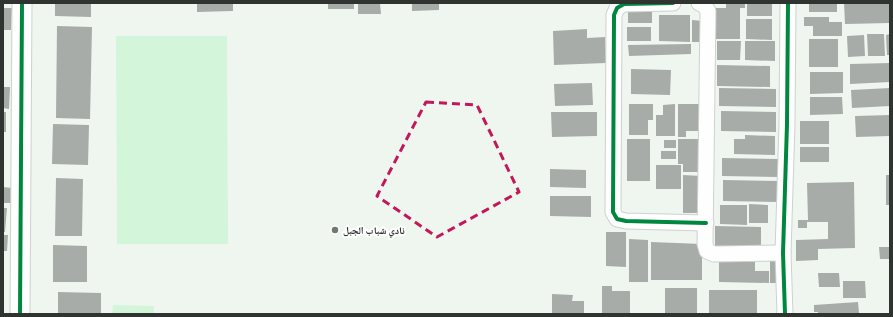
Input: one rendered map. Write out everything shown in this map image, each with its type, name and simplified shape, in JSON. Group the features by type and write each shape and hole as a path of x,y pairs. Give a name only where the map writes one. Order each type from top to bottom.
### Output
{"street":[{"path":"20,314 22,3"},
{"path":"673,3 624,4 617,8 614,15 613,212 617,219 626,221 706,223"},
{"path":"699,3 704,5 708,11 705,244 707,251 714,254 782,254"},
{"path":"786,314 782,254 787,124 788,3"}],"highlighted area":[{"path":"426,102 477,105 519,192 437,237 377,196"}],"green space":[{"path":"116,36 227,36 228,244 117,244"},
{"path":"113,305 154,306 154,314 112,314"}],"building":[{"path":"55,3 91,3 91,17 55,16"},
{"path":"197,3 233,3 233,11 197,12"},
{"path":"328,3 354,3 354,9 328,9"},
{"path":"358,3 380,3 381,14 358,14"},
{"path":"412,3 439,3 439,10 412,11"},
{"path":"726,3 745,3 745,8 740,8 740,39 716,39 716,8 726,8"},
{"path":"747,3 772,3 772,16 747,16"},
{"path":"809,3 837,3 837,12 809,12"},
{"path":"844,3 890,3 890,23 845,24"},
{"path":"3,8 12,8 11,30 3,30"},
{"path":"628,12 652,12 652,23 628,23"},
{"path":"659,15 690,15 690,42 659,41"},
{"path":"804,17 829,17 829,22 842,22 842,36 813,36 813,26 804,26"},
{"path":"746,19 772,19 772,40 746,39"},
{"path":"692,20 703,21 702,42 692,42"},
{"path":"57,26 92,27 90,119 56,118"},
{"path":"627,27 651,27 651,41 627,41"},
{"path":"587,29 587,38 605,37 606,63 554,65 553,31"},
{"path":"867,34 884,34 885,56 868,56"},
{"path":"890,34 890,55 887,55 886,35"},
{"path":"864,35 865,56 848,57 847,36"},
{"path":"809,39 838,39 838,67 809,67"},
{"path":"717,41 741,41 740,60 717,60"},
{"path":"745,41 775,41 775,61 745,60"},
{"path":"691,44 691,54 629,56 628,45"},
{"path":"890,63 890,82 850,84 850,64"},
{"path":"717,65 770,66 770,87 717,86"},
{"path":"631,69 671,70 670,95 631,94"},
{"path":"810,72 843,72 843,93 810,94"},
{"path":"592,83 593,105 555,106 554,84"},
{"path":"3,87 10,87 9,109 3,108"},
{"path":"719,88 776,89 776,107 719,106"},
{"path":"890,88 890,106 852,108 851,90"},
{"path":"810,97 842,97 843,114 810,115"},
{"path":"629,104 653,104 653,120 648,120 648,135 629,135"},
{"path":"675,104 675,136 656,136 656,115 663,115 663,105"},
{"path":"678,104 703,104 702,127 698,127 698,131 686,131 686,137 678,137"},
{"path":"721,111 776,112 776,132 721,131"},
{"path":"3,112 6,112 6,132 3,132"},
{"path":"551,112 597,112 597,136 552,137"},
{"path":"890,115 890,136 856,137 855,116"},
{"path":"800,121 829,121 829,144 800,144"},
{"path":"53,124 89,125 88,165 52,164"},
{"path":"745,135 775,136 775,155 734,154 734,139 745,139"},
{"path":"627,139 650,139 650,181 627,181"},
{"path":"678,139 700,139 700,172 683,172 683,164 678,164"},
{"path":"664,140 676,140 676,148 664,148"},
{"path":"800,147 829,147 829,162 800,162"},
{"path":"661,151 676,151 676,159 661,159"},
{"path":"722,158 779,159 779,177 722,176"},
{"path":"656,165 681,165 681,189 656,189"},
{"path":"550,169 586,170 586,188 550,187"},
{"path":"683,175 702,176 701,213 683,213"},
{"path":"886,175 890,175 890,205 886,205"},
{"path":"56,178 83,179 82,236 55,236"},
{"path":"723,180 780,181 780,202 723,201"},
{"path":"854,182 855,248 818,249 818,260 796,261 796,240 828,239 828,222 807,222 807,228 798,228 798,220 808,220 807,183"},
{"path":"3,187 12,188 13,203 3,203"},
{"path":"550,196 591,196 591,217 550,216"},
{"path":"749,204 768,205 768,223 749,223"},
{"path":"720,205 747,205 747,225 720,224"},
{"path":"3,208 7,208 5,232 3,232"},
{"path":"715,226 761,227 761,248 715,248"},
{"path":"606,232 626,232 626,267 606,266"},
{"path":"3,235 8,235 7,251 3,251"},
{"path":"629,239 648,240 648,282 629,282"},
{"path":"651,242 702,244 702,280 651,280"},
{"path":"53,245 87,246 87,282 53,282"},
{"path":"879,247 890,247 890,259 880,259"},
{"path":"770,261 780,261 780,283 770,283"},
{"path":"719,262 755,262 755,271 769,271 769,283 719,282"},
{"path":"818,273 839,273 840,287 819,287"},
{"path":"843,281 865,281 866,298 843,298"},
{"path":"602,286 612,286 612,291 630,291 630,313 602,313"},
{"path":"665,288 697,288 697,314 665,314"},
{"path":"709,290 757,290 757,314 709,314"},
{"path":"58,292 101,293 101,314 58,314"},
{"path":"552,294 573,295 572,301 584,301 584,314 552,314"},
{"path":"858,302 859,313 856,314 818,314 818,312 814,312 814,305"}],"cycle path":[{"path":"20,314 22,3"},
{"path":"673,3 624,4 617,8 614,15 613,212 617,219 626,221 706,223"},
{"path":"785,314 783,253 787,124 788,3"}],"place":[{"name":"نادي شباب الجبل","path":"335,230"}]}
